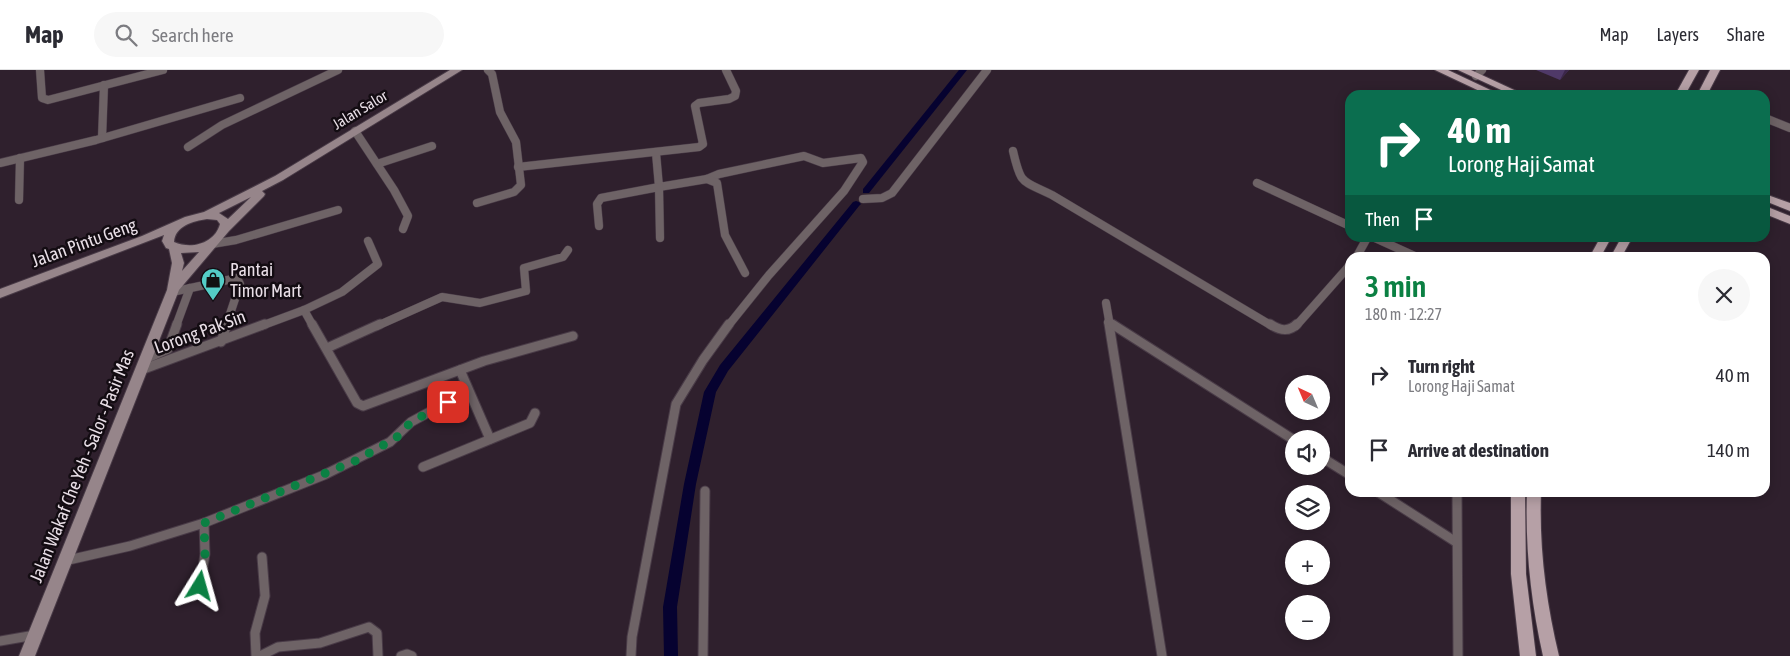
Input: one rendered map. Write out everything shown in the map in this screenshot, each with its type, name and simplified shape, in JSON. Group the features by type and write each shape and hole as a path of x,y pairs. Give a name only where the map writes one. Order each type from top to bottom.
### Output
{"main road":[{"name":"Jalan Salor","path":"207,215 279,178 457,70"},
{"path":"1440,70 1485,90"},
{"path":"1463,70 1479,73 1511,90"},
{"path":"1683,90 1694,70"},
{"path":"1705,90 1715,70"},
{"name":"Jalan Salor","path":"215,241 238,214 279,178"},
{"path":"1770,199 1790,207"},
{"path":"1770,212 1790,220"},
{"path":"207,215 220,216 226,223 226,228"},
{"name":"Jalan Pintu Geng","path":"0,294 207,215"},
{"path":"172,245 173,229 180,224"},
{"path":"123,248 172,245 182,250 200,248 215,241"},
{"name":"Jalan Wakaf Che Yeh - Salor - Pasir Mas","path":"172,291 215,241"},
{"name":"Jalan Wakaf Che Yeh - Salor - Pasir Mas","path":"27,656 172,291 178,262 172,245"},
{"path":"1518,497 1516,526 1518,566 1528,656"},
{"path":"1534,497 1532,530 1534,570 1539,610 1551,656"}],"street":[{"path":"40,70 42,98 45,100 163,70"},
{"path":"188,147 222,125 338,70"},
{"path":"477,203 507,195 518,189 520,185 516,142 500,112 492,74 488,70"},
{"path":"518,167 577,159 656,153 702,146 695,106 699,103 729,99 735,96 736,91 726,70"},
{"path":"863,199 877,199 888,197 892,194 987,70"},
{"path":"102,138 104,85"},
{"path":"0,163 102,138 240,98"},
{"path":"1770,120 1790,128"},
{"path":"355,131 408,216 402,229"},
{"path":"377,164 432,146"},
{"path":"1013,151 1020,181 1052,194 1279,330 1295,327 1345,271"},
{"path":"656,153 660,238"},
{"path":"599,226 597,204 601,198 707,179 719,174 804,156 823,163 861,158 863,162 841,192 770,274 691,376 676,404 632,637 632,656"},
{"path":"19,200 20,158"},
{"path":"707,179 717,184 720,193 725,235 745,273"},
{"path":"1257,183 1345,224"},
{"path":"215,241 236,240 338,210"},
{"name":"Lorong Pak Sin","path":"143,365 221,342 304,310 342,292 378,264 368,241"},
{"path":"1384,242 1406,252"},
{"path":"328,348 442,297 452,296 472,303 481,303 526,291 524,268 562,257 568,250"},
{"path":"172,291 235,277 240,282 221,342"},
{"path":"143,365 168,349 190,288"},
{"path":"1106,303 1162,656"},
{"path":"304,310 328,348 357,403 363,406 492,358 572,336"},
{"path":"1108,322 1285,434"},
{"path":"460,370 490,439"},
{"path":"64,561 130,546 204,523 355,461 396,438 411,422 468,391"},
{"path":"423,466 530,422 536,414"},
{"path":"1330,463 1345,472"},
{"path":"703,656 705,491"},
{"path":"1386,497 1456,542"},
{"path":"1457,497 1458,656"},
{"path":"200,586 205,554 204,523"},
{"path":"256,656 252,640 264,604 265,591 262,557"},
{"path":"260,656 278,647 320,643 369,627 377,632 378,656"},
{"path":"0,641 35,635"},
{"path":"401,656 407,654 412,656"}],"waterway":[{"path":"866,191 963,70"},
{"path":"671,656 670,607 690,484 710,392 724,368 856,204"}],"place":[{"name":"Pantai Timor Mart","path":"213,301"}],"route":[{"path":"200,586 205,554 204,523 355,461 396,438 411,422 448,402"}]}
